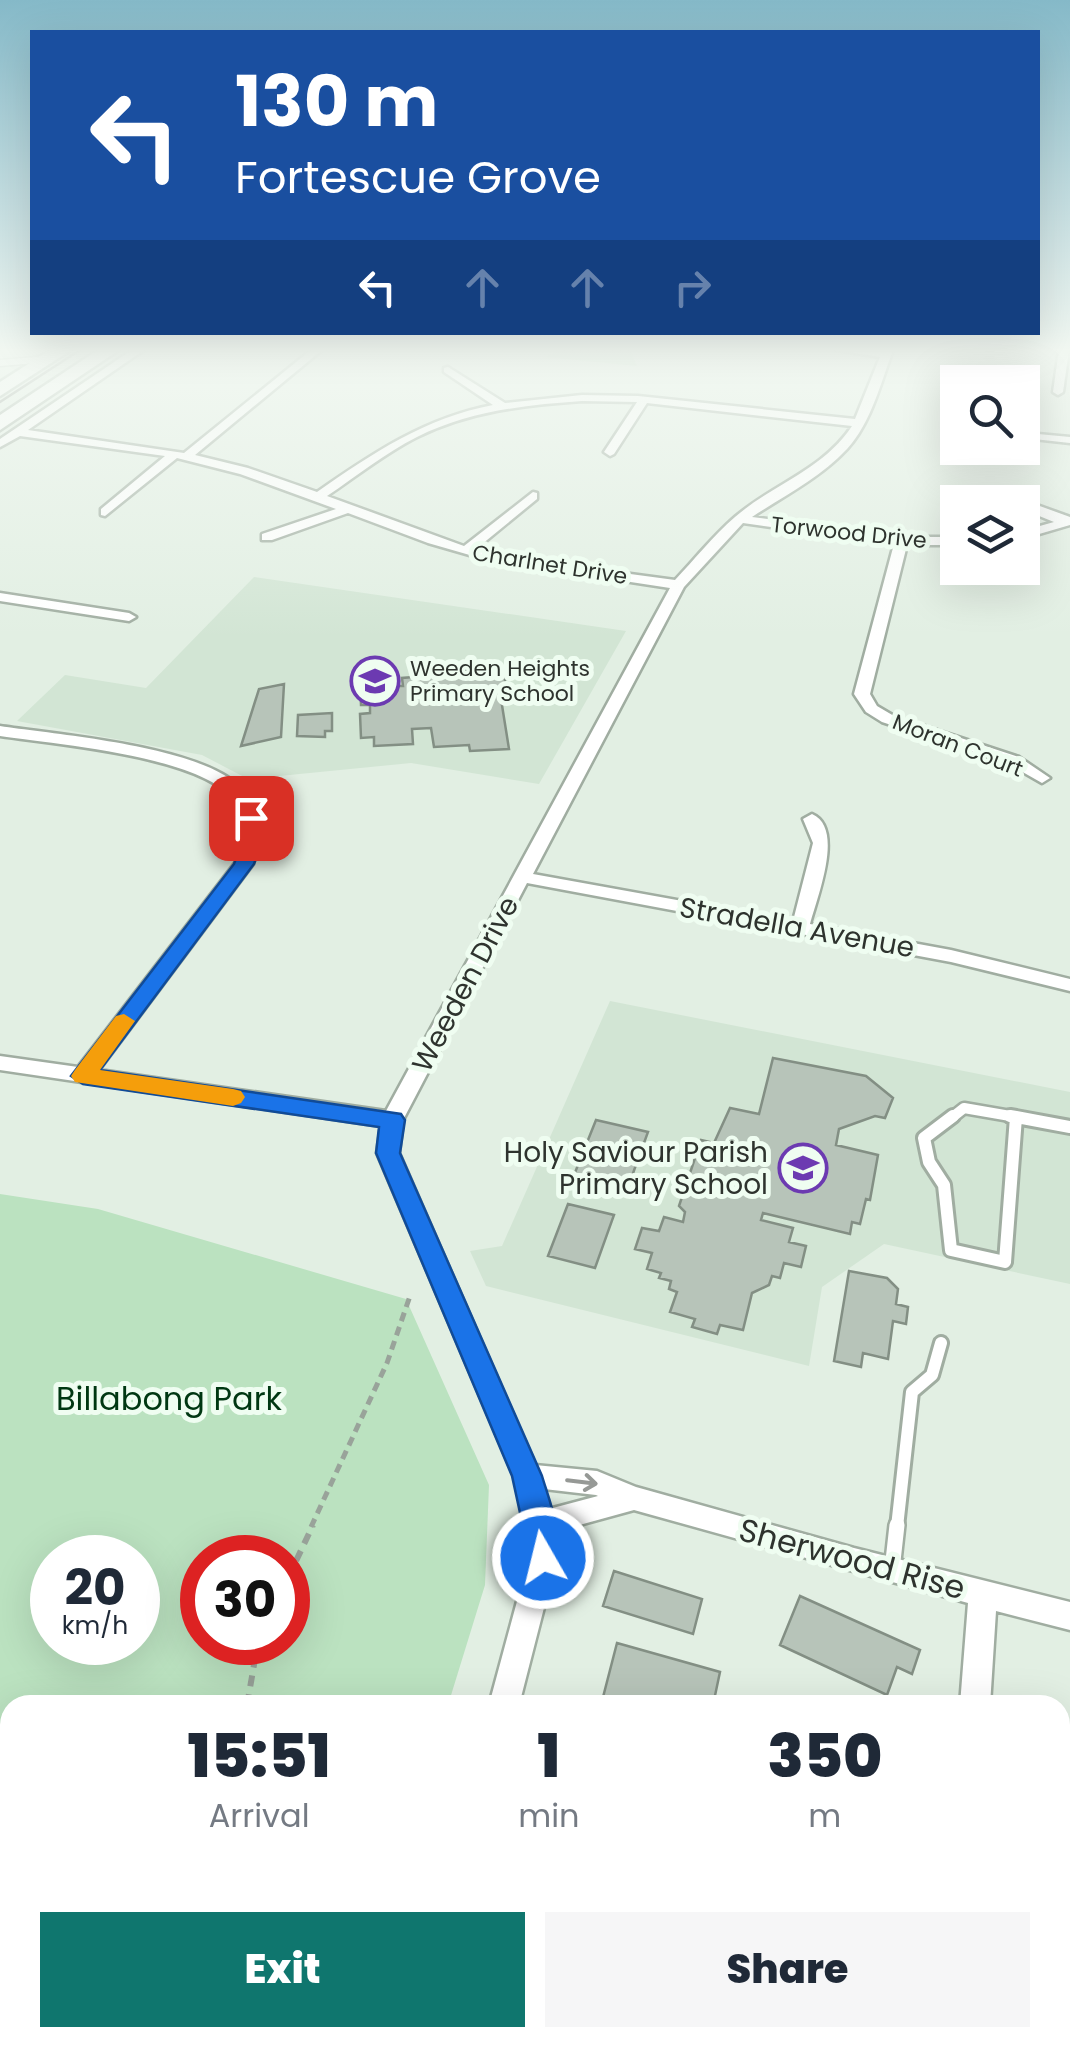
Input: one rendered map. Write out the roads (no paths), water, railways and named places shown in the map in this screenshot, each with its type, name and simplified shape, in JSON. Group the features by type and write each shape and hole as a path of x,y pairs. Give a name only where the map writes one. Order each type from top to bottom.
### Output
{"street":[{"name":"Charlnet Drive","path":"117,446 181,456 320,496 466,550 678,584"},
{"path":"105,512 195,446"},
{"path":"320,496 398,446"},
{"path":"610,452 614,446"},
{"name":"Weeden Drive","path":"392,1120 678,584 740,519 835,456 843,446"},
{"path":"466,550 533,496"},
{"path":"267,537 348,509"},
{"path":"1040,511 1068,522"},
{"name":"Torwood Drive","path":"740,519 901,540 940,541"},
{"path":"1040,530 1068,522"},
{"path":"1052,528 1070,539"},
{"name":"Moran Court","path":"901,540 862,694 871,709 888,719 1013,760 1042,778"},
{"path":"0,597 129,617"},
{"path":"0,731 188,766 230,786 251,818 253,840 244,864 83,1076"},
{"path":"800,928 822,843 812,820"},
{"name":"Stradella Avenue","path":"522,876 951,956 1070,985"},
{"path":"0,1063 392,1120 388,1153 527,1476 540,1524 543,1558 507,1695"},
{"name":"Sherwood Rise","path":"527,1476 597,1483 634,1498 1070,1616"},
{"path":"540,1524 634,1498"},
{"path":"976,1695 983,1594"}],"lane":[{"path":"1016,1116 1005,1262 951,1250 944,1185 930,1162 924,1138 964,1108 1016,1116 1070,1126"},
{"path":"892,1570 912,1392 932,1374 941,1343"}],"place":[{"name":"Weeden Heights Primary School","path":"375,681"},
{"name":"Holy Saviour Parish Primary School","path":"803,1168"}],"park label":[{"name":"Billabong Park","path":"169,1399"}]}
